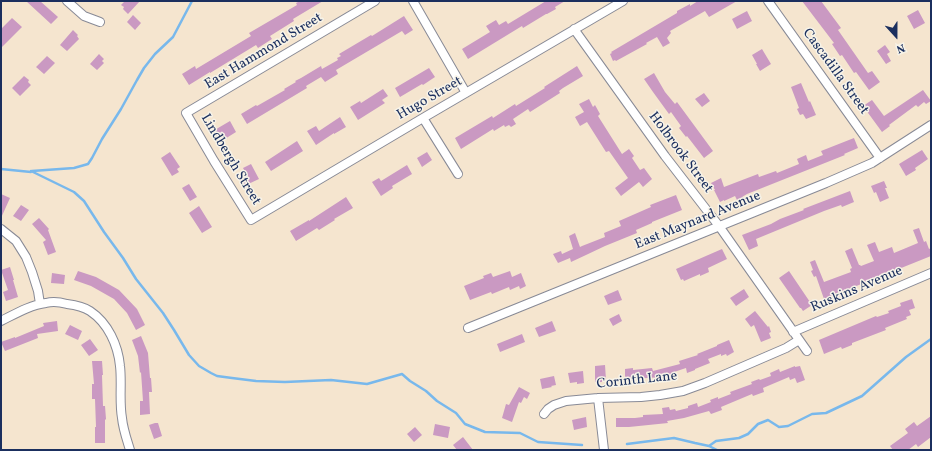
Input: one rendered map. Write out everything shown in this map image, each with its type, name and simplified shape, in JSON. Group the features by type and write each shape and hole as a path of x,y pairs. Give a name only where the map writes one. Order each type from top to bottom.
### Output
{"street":[{"path":"67,1 84,16 100,22"},
{"name":"East Hammond Street","path":"186,113 375,1"},
{"path":"414,1 466,93"},
{"name":"Hugo Street","path":"251,220 623,1"},
{"name":"Cascadilla Street","path":"768,1 880,158"},
{"name":"Holbrook Street","path":"574,29 807,351"},
{"name":"Lindbergh Street","path":"186,113 251,220"},
{"path":"423,118 458,174"},
{"name":"East Maynard Avenue","path":"468,328 872,163 931,125"},
{"path":"1,229 16,241 26,257 36,284 40,304"},
{"name":"Ruskins Avenue","path":"793,332 931,273"},
{"path":"1,321 32,306 58,302 71,304 86,309 101,320 109,331 120,365 123,427 130,450"},
{"name":"Corinth Lane","path":"544,414 554,405 566,401 598,398 641,397 683,391 786,348 799,340"},
{"path":"598,398 604,450"}],"building":[{"path":"26,1 40,1 58,17 51,24"},
{"path":"125,1 140,1 128,14 121,5"},
{"path":"300,1 323,1 293,19 294,21 270,36 272,39 258,48 256,45 189,85 182,74 195,66 196,69 251,36 249,33 297,5 296,3"},
{"path":"546,1 565,1 555,7 556,9 523,28 522,26 468,59 462,49 490,32 486,26 496,20 499,25 506,21 508,24"},
{"path":"698,1 737,1 709,17 705,11 670,31 671,33 667,38 670,43 663,47 657,37 616,61 613,61 610,54 612,53 611,52 677,13 677,11"},
{"path":"802,1 821,1 841,28 838,30 868,73 872,71 880,82 869,90 856,72 854,73 842,55 840,56 832,44 834,43"},
{"path":"918,10 925,23 914,29 907,16"},
{"path":"747,11 752,21 737,29 732,19"},
{"path":"133,15 141,23 135,30 127,22"},
{"path":"404,16 413,30 405,35 402,31 336,70 338,74 325,82 321,77 306,86 307,88 247,124 241,114 285,90 284,89 296,82 295,81 321,66 322,69 338,60 337,58 341,56 339,54"},
{"path":"12,18 22,27 1,48 1,29"},
{"path":"73,30 78,35 77,36 79,39 67,51 60,45"},
{"path":"885,45 890,52 887,54 891,61 886,64 877,51"},
{"path":"762,49 771,64 760,71 752,55"},
{"path":"99,54 104,59 102,61 104,63 97,70 90,64"},
{"path":"47,56 55,63 44,74 36,67"},
{"path":"577,66 583,76 563,88 559,91 560,93 530,112 528,109 513,119 516,124 511,127 509,125 505,127 504,125 494,131 493,129 461,149 455,138 492,116 493,118 515,104 516,106"},
{"path":"429,68 435,77 400,97 395,88"},
{"path":"654,73 665,92 675,104 677,102 713,151 704,158 679,128 681,126 671,112 669,114 644,79"},
{"path":"24,76 29,80 28,82 31,85 20,96 12,88"},
{"path":"801,83 816,115 806,119 803,114 800,115 797,109 799,108 791,87"},
{"path":"383,89 388,96 382,100 385,103 358,120 350,107 360,101 361,103"},
{"path":"923,90 931,101 926,104 924,102 918,107 916,105 882,132 863,106 872,100 884,116"},
{"path":"704,93 710,101 702,107 695,99"},
{"path":"589,99 593,107 595,105 600,114 598,116 622,154 629,149 634,156 632,158 640,170 644,168 652,179 643,187 639,182 621,196 615,188 628,178 609,151 606,152 587,122 580,126 575,117 584,112 579,104"},
{"path":"340,117 346,127 316,145 307,131 316,126 319,131"},
{"path":"230,121 236,132 220,142 213,131"},
{"path":"854,138 858,148 844,154 845,155 747,194 742,197 743,198 737,200 735,196 720,202 711,183 721,178 724,187 758,174 759,177 776,171 777,173 799,164 797,159 806,155 808,161 823,155 821,151"},
{"path":"297,141 303,151 271,171 265,162"},
{"path":"922,150 928,159 915,168 916,170 906,176 899,164"},
{"path":"170,152 180,167 177,169 179,172 172,176 161,158"},
{"path":"427,152 432,160 422,167 417,158"},
{"path":"251,164 259,179 244,186 240,178 246,174 243,168"},
{"path":"407,165 412,174 392,186 393,188 381,196 372,182 379,178 381,181"},
{"path":"884,181 889,198 880,202 876,192 874,193 871,186"},
{"path":"189,184 197,197 190,201 182,188"},
{"path":"850,191 854,202 842,207 841,205 824,211 756,239 758,246 749,250 742,235"},
{"path":"1,194 10,198 1,218"},
{"path":"676,195 682,210 636,230 637,233 571,262 570,258 558,263 553,254 561,251 562,254 573,249 569,236 575,233 580,247 605,237 604,233 621,226 619,221 651,207 650,205"},
{"path":"346,197 353,208 319,230 317,228 296,241 290,231 309,221"},
{"path":"21,205 29,210 21,221 13,216"},
{"path":"199,206 212,227 202,233 189,213"},
{"path":"39,218 49,229 48,230 56,252 48,255 43,242 46,240 32,224"},
{"path":"919,228 924,242 926,241 929,249 931,248 931,256 824,299 816,276 814,277 811,271 813,270 810,262 815,260 824,282 851,272 850,269 852,268 845,251 852,248 859,265 861,266 874,261 867,245 875,242 879,252 892,247 894,253 918,243 913,230"},
{"path":"722,249 727,259 708,268 709,272 684,281 683,279 681,280 676,269"},
{"path":"10,267 18,297 6,301 3,292 8,290 1,270"},
{"path":"78,271 96,277 119,290 137,309 145,325 136,330 127,313 114,299 91,286 74,280"},
{"path":"510,271 512,277 521,273 526,286 520,289 519,286 510,290 509,287 492,294 491,292 470,300 464,286 484,278 483,276 491,273 493,277"},
{"path":"789,271 812,305 803,311 779,278"},
{"path":"52,273 65,275 64,284 51,283"},
{"path":"744,289 749,297 736,306 730,298"},
{"path":"618,290 622,300 608,305 604,296"},
{"path":"912,299 915,308 909,310 911,315 906,317 907,319 885,328 886,330 852,343 852,345 842,349 841,347 824,354 819,340 876,316 889,313 888,311 901,306 900,303"},
{"path":"755,311 768,327 769,326 771,332 769,333 771,338 761,342 754,325 751,327 745,319"},
{"path":"619,314 622,321 613,326 609,319"},
{"path":"57,321 58,331 37,334 38,338 5,351 1,342 44,326 43,323"},
{"path":"552,321 556,331 539,337 535,328"},
{"path":"70,325 82,331 78,340 65,334"},
{"path":"522,334 525,342 500,352 497,344"},
{"path":"141,336 148,353 152,392 149,392 150,414 140,415 140,401 143,401 141,372 140,373 138,356 132,340"},
{"path":"90,339 98,350 89,356 81,345"},
{"path":"729,340 734,352 727,356 726,354 721,356 721,354 708,359 710,363 695,370 687,373 686,368 674,372 674,375 662,378 632,379 632,381 625,382 625,369 633,368 633,370 652,368 653,371 680,364 679,361 698,355 697,354"},
{"path":"92,361 102,361 103,406 105,406 106,419 105,443 95,443 95,399 92,399 92,384 94,384"},
{"path":"605,365 606,380 602,380 602,382 595,382 595,366"},
{"path":"795,366 800,366 805,380 797,383 795,378 790,380 789,377 763,388 764,392 753,396 752,394 721,407 722,410 711,414 709,411 667,421 668,423 616,427 616,418 635,418 643,417 643,415 663,414 662,408 669,407 670,410 675,409 676,411 688,408 688,406 697,403 698,407 711,402 710,400 718,397 718,399 731,394 730,392 752,384 751,382 771,376 770,373 779,369 780,372"},
{"path":"583,371 584,383 570,383 568,373"},
{"path":"554,376 556,385 542,389 540,379"},
{"path":"519,387 530,393 527,399 524,397 521,403 519,402 512,422 502,418 506,404 509,405"},
{"path":"931,416 931,437 918,447 916,444 908,450 893,450 890,446 908,433 905,429 914,422 917,426"},
{"path":"586,417 587,427 574,430 572,420"},
{"path":"158,423 162,436 154,439 149,425"},
{"path":"435,424 450,427 448,438 433,435"},
{"path":"415,427 422,435 414,442 407,434"},
{"path":"463,437 473,450 457,450 453,445"}],"waterway":[{"path":"32,171 74,168 88,164 144,68 155,54 173,37 192,1"},
{"path":"1,169 31,171 74,192 84,201 136,279 163,313 189,355 199,366 217,376 256,381 285,382 331,380 367,384 402,374 437,401 456,413 465,424 485,432 520,433 538,442 582,445"},
{"path":"709,446 716,441 739,438 748,434 758,424 768,420 779,427 788,426 812,414 826,413 862,396 906,357 931,339"},
{"path":"627,444 674,438 709,446 717,450"}]}
